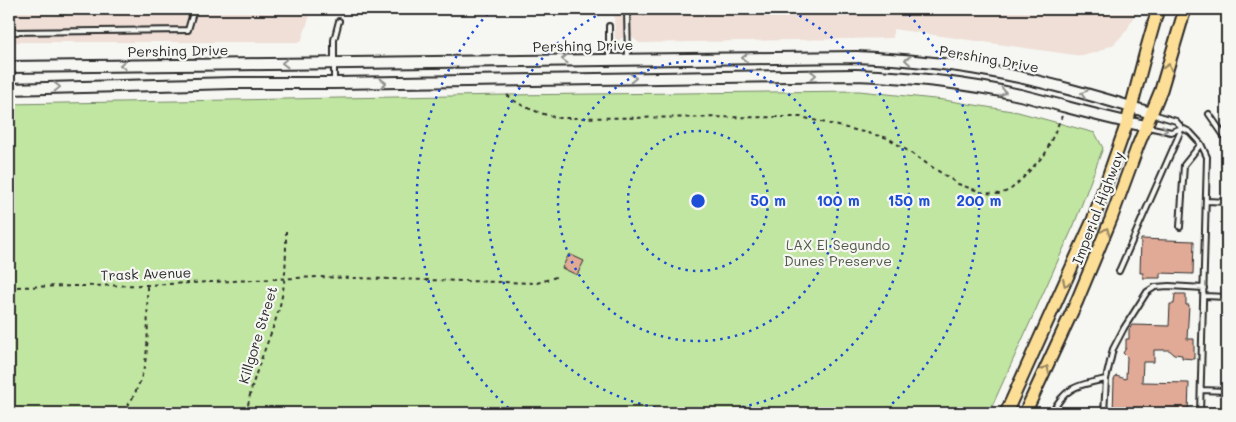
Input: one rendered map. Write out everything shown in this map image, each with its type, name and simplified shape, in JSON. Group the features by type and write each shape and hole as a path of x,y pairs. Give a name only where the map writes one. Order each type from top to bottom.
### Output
{"main road":[{"name":"Imperial Highway","path":"1006,413 1082,249 1127,123 1158,9"},
{"name":"Imperial Highway","path":"1025,413 1088,276 1161,90 1185,9"},
{"name":"Pershing Drive","path":"9,67 857,57 956,65 1022,78 1151,113"},
{"path":"9,88 856,74 955,83 1018,95 1127,123 1146,126"}],"lane":[{"path":"9,32 188,30 194,9"},
{"path":"628,59 627,11 673,12 689,9"},
{"path":"334,83 334,40 339,21"},
{"path":"609,26 609,59"},
{"path":"1151,113 1176,121 1201,144 1207,157 1200,413"},
{"path":"1209,114 1227,140"},
{"path":"1146,126 1171,132 1182,128"},
{"path":"1119,271 1182,128"},
{"path":"1180,227 1184,164 1201,144"},
{"path":"1207,202 1227,202"},
{"path":"1104,413 1106,379 1113,349 1147,292 1155,287 1169,286 1204,288"},
{"path":"1204,296 1227,297"},
{"path":"1052,413 1063,394 1079,385 1106,379"},
{"path":"1201,390 1227,391"}],"path":[{"path":"507,95 540,113 557,118 801,117 888,138 958,184 984,193 1000,194 1010,190 1045,154 1052,143 1065,107"},
{"name":"Killgore Street","path":"247,413 253,384 280,302 285,279 286,232"},
{"name":"Trask Avenue","path":"9,287 147,285 317,277 537,283 556,277"},
{"path":"123,413 137,390 147,359 147,285"},
{"path":"9,307 14,287"}],"shaded area":[{"path":"9,9 312,9 301,42 9,42"},
{"path":"614,9 1137,9 1127,30 1114,44 1097,52 1082,56 893,29 893,38 639,43 632,37 623,37 615,44"}],"green space":[{"name":"LAX El Segundo Dunes Preserve","path":"859,91 944,100 1018,112 1095,133 1103,148 1074,225 989,413 9,413 9,104"}],"building":[{"path":"1141,239 1194,241 1193,274 1160,273 1160,278 1143,278 1143,273 1140,273"},
{"path":"569,254 584,261 577,275 562,268"},
{"path":"1175,294 1186,294 1186,305 1189,305 1187,339 1194,339 1194,359 1182,358 1182,355 1174,354 1169,350 1154,350 1154,362 1143,362 1142,382 1189,383 1188,413 1113,413 1114,380 1116,376 1126,379 1127,357 1123,353 1126,348 1126,339 1129,339 1129,330 1132,325 1169,326 1170,304 1174,304"}]}
